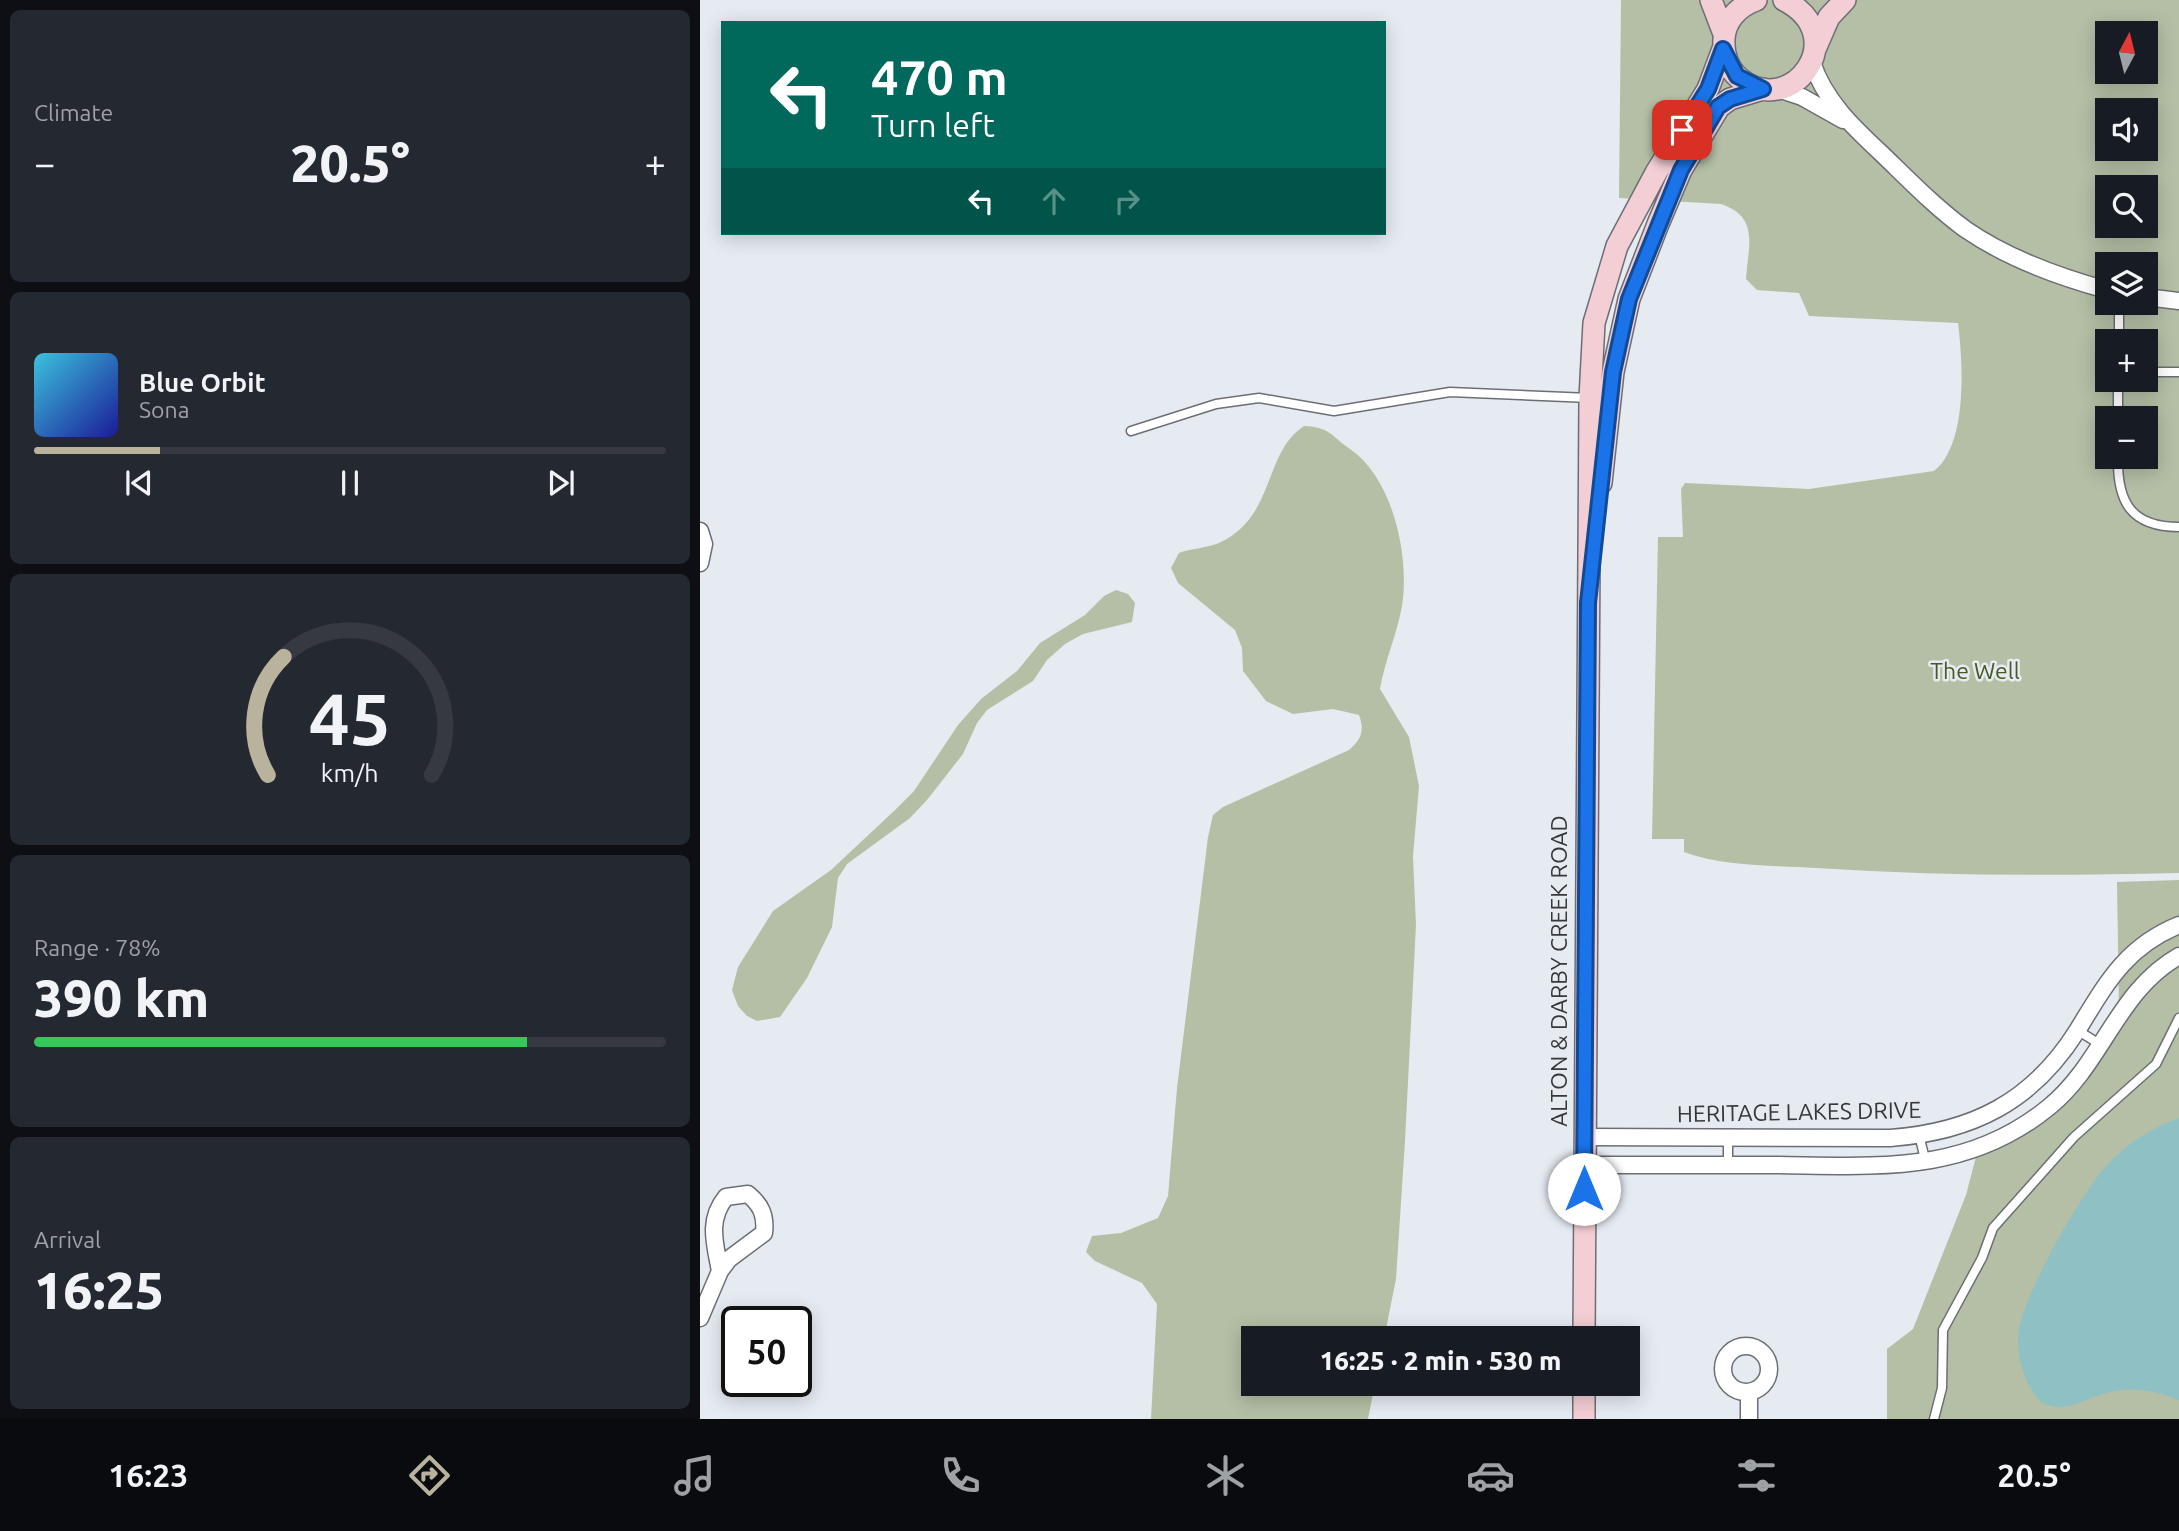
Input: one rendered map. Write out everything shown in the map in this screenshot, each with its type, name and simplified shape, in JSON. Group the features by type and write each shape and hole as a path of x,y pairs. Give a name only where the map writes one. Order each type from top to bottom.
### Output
{"main road":[{"path":"1711,0 1737,76 1771,89"},
{"name":"ALTON & DARBY CREEK ROAD","path":"1584,1326 1590,398 1594,323 1616,246 1657,171 1708,89 1730,20 1740,8 1756,0"},
{"path":"1784,0 1808,18 1814,32 1814,54"},
{"path":"1814,54 1829,18 1845,0"},
{"name":"ALTON & DARBY CREEK ROAD","path":"1588,603 1613,372 1629,299 1681,170 1718,107 1730,99 1793,84 1814,54"},
{"path":"1584,1396 1584,1419"}],"street":[{"path":"1814,54 1826,92 1851,125 1930,201 1967,230 2030,264 2095,286"},
{"path":"1771,89 1802,97 1851,125"},
{"path":"2158,299 2179,302"},
{"path":"700,531 704,544 700,563"},
{"name":"HERITAGE LAKES DRIVE","path":"1584,1137 1919,1135 1972,1123 2013,1100 2043,1076 2077,1030 2107,979 2144,944 2179,925"},
{"path":"1584,1165 1882,1166 1926,1163 1978,1149 2027,1123 2064,1093 2101,1045 2123,1006 2140,985 2179,956"},
{"path":"700,1318 720,1271 729,1259 764,1233 765,1220 759,1203 748,1194 726,1197 716,1210 712,1222 720,1271"},
{"path":"1749,1392 1749,1419"}],"lane":[{"path":"2158,372 2179,372"},
{"path":"1131,431 1216,404 1259,398 1334,411 1450,392 1590,398"},
{"path":"2119,469 2120,492 2137,517 2149,525 2179,527"},
{"path":"1934,1419 1942,1388 1942,1331 1982,1258 1993,1228 2074,1137 2156,1064 2179,1018"},
{"path":"2077,1030 2101,1045"},
{"path":"1919,1135 1926,1163"},
{"path":"1728,1136 1728,1165"}],"green space":[{"name":"The Well","path":"1621,0 2179,0 2179,873 1952,874 1749,864 1684,852 1684,839 1652,839 1658,537 1683,537 1681,489 1685,483 1809,489 1934,471 1945,459 1953,442 1961,402 1958,323 1809,316 1799,293 1757,290 1746,279 1749,244 1747,225 1742,217 1721,204 1619,198"},
{"path":"1304,426 1319,428 1330,433 1365,462 1377,479 1395,520 1403,565 1402,606 1380,689 1409,737 1419,786 1413,856 1416,925 1396,1279 1387,1326 1241,1326 1241,1396 1373,1396 1368,1419 1151,1419 1157,1304 1142,1283 1095,1261 1086,1252 1092,1236 1121,1233 1158,1218 1168,1196 1177,1088 1213,815 1223,807 1349,750 1359,739 1362,730 1359,715 1333,709 1293,714 1266,701 1243,671 1242,648 1235,630 1178,583 1171,568 1179,553 1216,544 1239,530 1261,501 1281,452"},
{"path":"1116,590 1128,594 1135,603 1132,622 1083,634 1065,644 1047,660 1033,681 987,710 977,723 963,754 927,800 910,818 847,864 838,878 832,927 807,978 780,1017 757,1021 747,1016 738,1006 732,990 738,967 773,911 831,870 914,791 958,725 981,699 1017,671 1040,643 1085,615 1104,596"},
{"path":"2179,880 2179,1419 1887,1419 1887,1349 1913,1329 1966,1195 1978,1149 2049,1107 2119,1013 2117,882"}],"water":[{"path":"2179,1118 2179,1400 2154,1392 2127,1389 2101,1394 2069,1406 2042,1403 2030,1388 2022,1369 2018,1338 2023,1313 2043,1268 2084,1196 2108,1164 2140,1137"}],"route":[{"path":"1584,1189 1588,603 1613,372 1629,299 1681,170 1718,107 1730,99 1763,89 1749,85 1737,76 1728,64 1723,49 1708,89 1682,130"}]}
